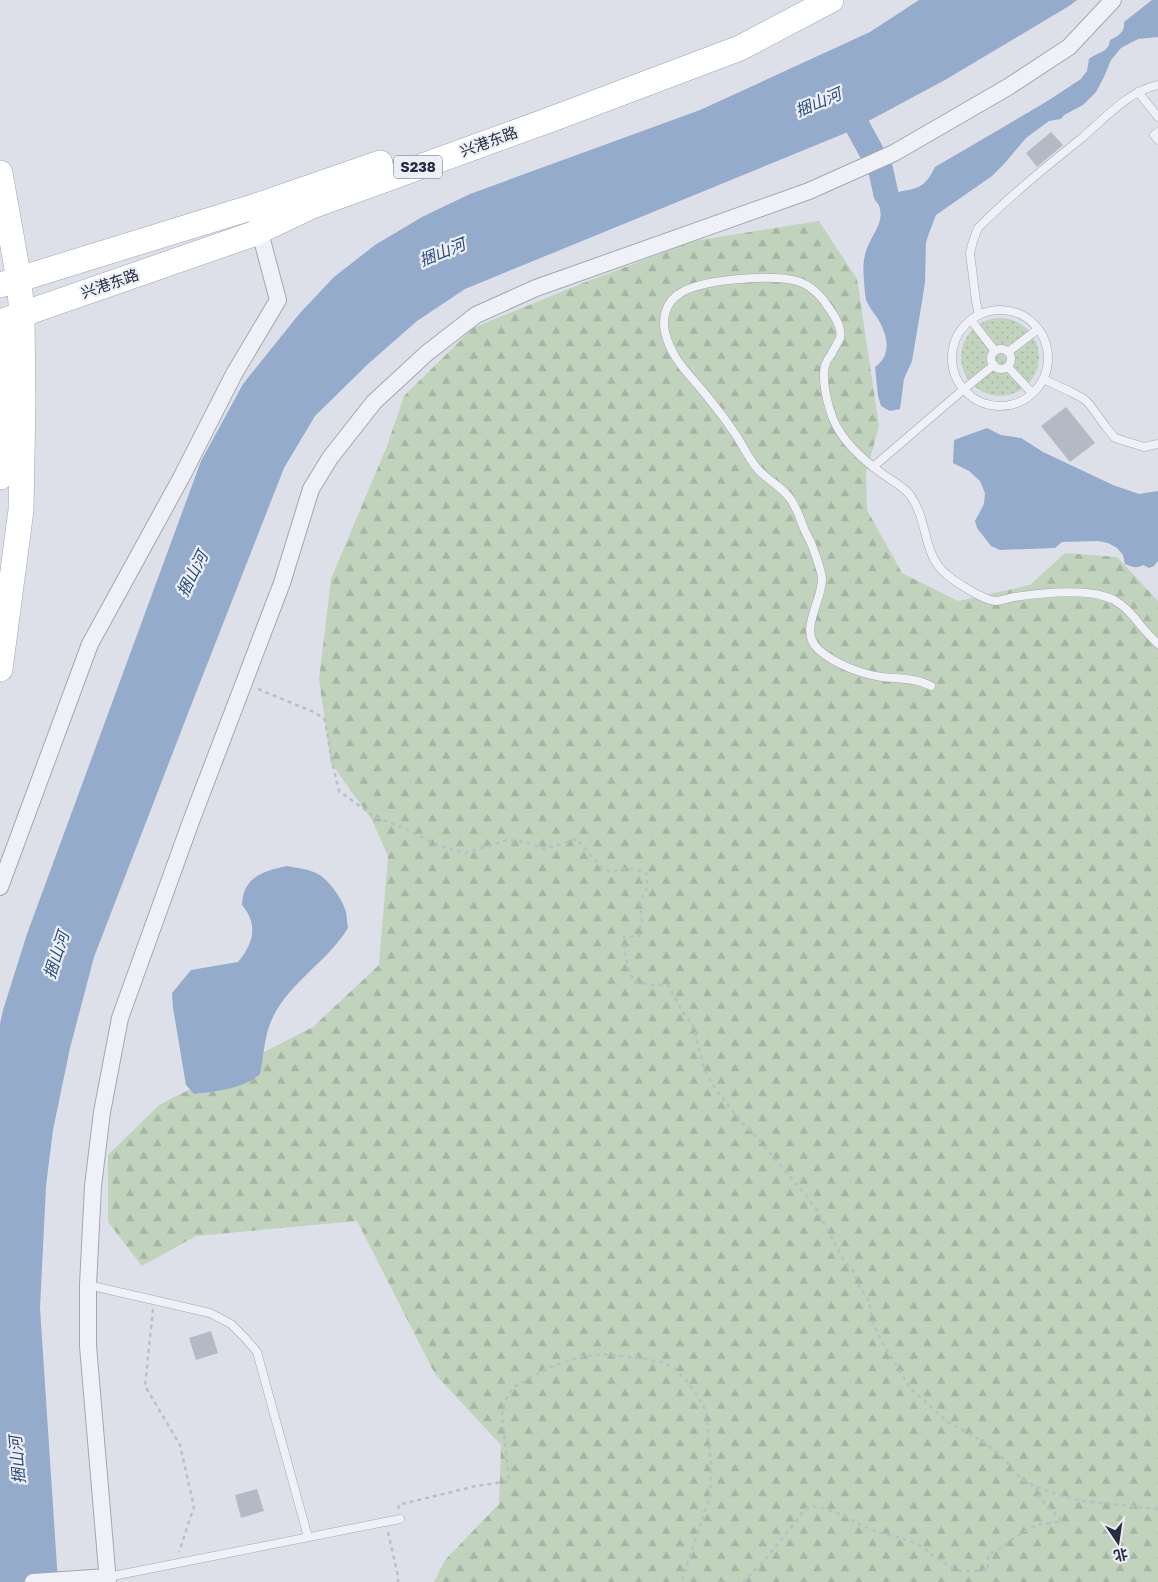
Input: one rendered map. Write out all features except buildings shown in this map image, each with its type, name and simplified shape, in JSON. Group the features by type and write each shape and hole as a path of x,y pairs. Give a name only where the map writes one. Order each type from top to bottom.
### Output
{"main road":[{"name":"兴港东路","path":"11,318 256,219 682,55 799,0"},
{"name":"兴港东路","path":"10,282 312,206 740,48 831,0"},
{"path":"0,173 10,282 11,318 23,401 21,510 0,669"},
{"path":"0,327 3,404 0,478"}],"street":[{"path":"33,1582 80,1579 108,1580 88,1346 88,1285 93,1186 102,1112 120,1018 190,824 282,583 311,489 330,458 374,402 427,353 476,315 536,288 801,194 894,153 1008,87 1069,47 1113,0"},
{"path":"0,887 90,644 181,478 234,374 278,300 256,219"}],"lane":[{"path":"980,315 976,301 970,253 972,241 978,228 1044,169 1130,98 1146,87 1158,84"},
{"path":"1138,92 1158,116"},
{"path":"1158,132 1154,135 1158,140"},
{"path":"931,686 922,681 882,677 852,669 817,649 811,640 810,630 822,578 813,547 798,511 789,496 759,472 721,414 671,352 663,322 666,309 676,296 687,289 722,282 765,278 796,281 806,285 826,303 839,325 840,337 825,365 824,377 829,408 834,424 842,437 873,467 907,492 920,513 932,557 937,566 959,583 994,601 1015,597 1065,593 1087,592 1104,595 1116,600 1127,609 1158,644"},
{"path":"1007,310 1022,315 1035,325 1044,339 1048,354 1047,371 1040,385 1029,396 1015,404 1000,406 984,403 970,396 960,385 954,371 952,355 956,340 964,326 980,315 991,311 1007,310"},
{"path":"971,320 996,352"},
{"path":"1008,352 1038,329"},
{"path":"1002,350 1008,352 1011,358 1008,367 1002,369 994,366 991,360 996,352 1002,350"},
{"path":"873,467 964,389 994,366"},
{"path":"1008,367 1032,393"},
{"path":"1043,379 1084,399 1115,438 1144,447 1158,444"},
{"path":"88,1285 210,1313 231,1324 245,1338 257,1352 308,1537"},
{"path":"108,1580 175,1564 400,1519"}],"path":[{"path":"245,683 316,713 325,720 339,791 375,817 399,826 440,846 465,852 508,840 529,843 544,849 577,839 602,868 611,872 620,869 637,869 647,874 647,888 640,903 642,921 640,936 624,937 628,971 635,982 668,985 684,1014 693,1025 706,1071 716,1090 817,1210 843,1259 853,1271 869,1301 872,1321 880,1338 910,1388 948,1422 989,1446 1006,1461 1021,1479 1035,1486 1083,1501 1158,1509"},
{"path":"154,1303 145,1386 180,1445 194,1507 175,1564"},
{"path":"400,1519 398,1505 476,1486 509,1481 502,1415 504,1402 513,1388 547,1368 580,1357 601,1354 661,1362 674,1369 686,1380 706,1411 708,1426 711,1464 710,1497 681,1582"},
{"path":"743,1582 764,1561 805,1508 810,1506 833,1512 874,1531 912,1542 922,1547 944,1564 961,1572 988,1570 988,1555 1021,1533 1039,1525 1062,1522 1040,1498 1035,1486"},
{"path":"386,1522 393,1549 398,1582"}],"green space":[{"path":"819,221 857,279 879,426 866,473 867,510 902,573 958,601 1030,585 1065,553 1117,557 1158,601 1158,1582 434,1582 445,1560 499,1504 501,1445 435,1374 357,1221 196,1236 142,1266 108,1222 108,1155 159,1105 313,1027 379,965 388,856 372,820 331,763 319,680 331,579 387,446 404,396 473,328 583,283 694,241"},
{"path":"1000,318 1015,321 1028,329 1036,342 1039,357 1036,372 1028,385 1015,393 1000,396 985,393 972,385 964,372 961,357 964,342 972,329 985,321"}],"water":[{"name":"捆山河","path":"919,0 1077,0 945,80 848,132 465,289 417,321 368,364 315,416 284,468 94,957 70,1048 53,1130 46,1186 40,1308 58,1582 0,1582 0,1024 27,934 201,461 243,384 300,313 334,277 375,245 422,217 470,194 700,110 870,32"},
{"path":"1152,0 1158,0 1158,37 1138,39 1121,48 1111,60 1096,92 1083,105 1064,115 1061,119 1049,121 1026,138 992,176 936,215 926,243 925,282 922,302 912,361 904,379 900,409 890,411 881,406 875,367 884,357 887,345 881,325 865,297 864,274 865,255 880,219 878,204 873,195 893,186 898,192 917,188 925,183 935,167 1046,102 1081,79 1087,71 1089,59 1105,50 1110,40 1122,31 1124,22"},
{"path":"987,428 1001,435 1021,438 1043,452 1113,485 1139,494 1158,491 1158,561 1154,566 1149,568 1143,565 1134,567 1125,564 1123,555 1117,548 1108,543 1098,541 1062,542 1055,548 1000,550 991,546 977,528 975,521 984,504 985,493 980,481 969,471 953,463 954,440"},
{"path":"287,866 314,872 327,881 342,902 346,912 348,928 340,940 280,1004 268,1031 260,1074 246,1083 237,1086 194,1094 186,1085 172,993 191,970 238,962 247,948 252,934 251,920 242,905 246,888 250,882 262,873"}],"waterway":[{"name":"捆山河","path":"842,98 871,151"},
{"path":"880,167 886,194"}]}
